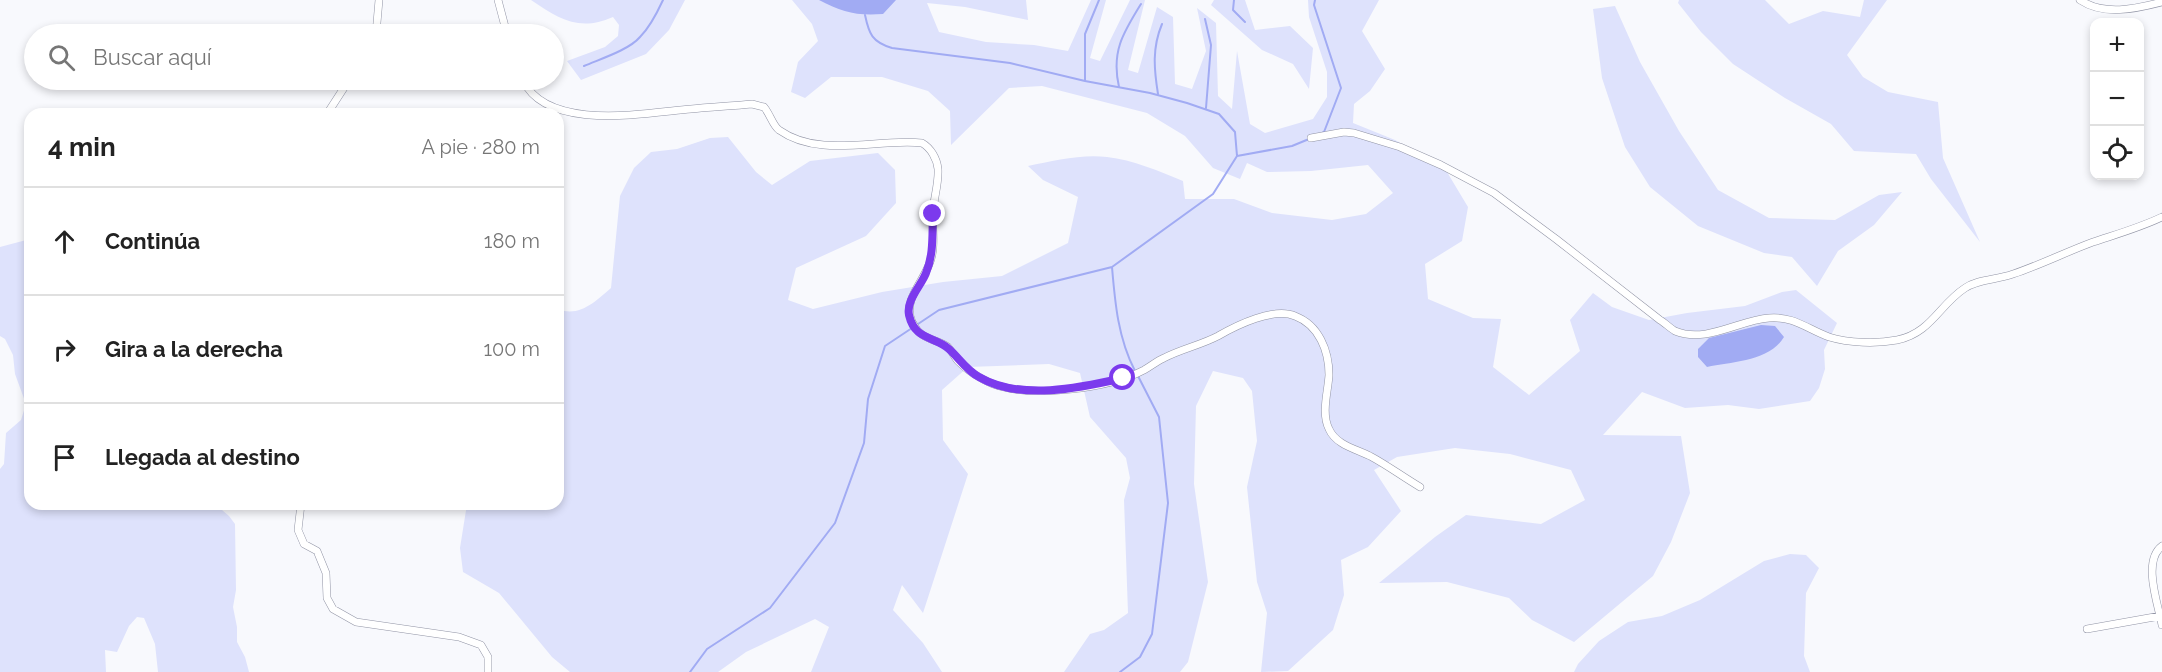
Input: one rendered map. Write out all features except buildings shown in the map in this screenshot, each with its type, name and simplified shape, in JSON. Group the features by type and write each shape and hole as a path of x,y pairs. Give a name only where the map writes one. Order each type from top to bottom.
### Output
{"street":[{"path":"377,24 379,0"},
{"path":"498,0 504,24"},
{"path":"2079,0 2099,10 2124,9 2162,2"},
{"path":"331,108 343,90"},
{"path":"529,90 534,97 561,108"},
{"path":"564,109 584,115 633,115 752,104 764,107 777,129 811,143 838,145 922,143 927,146 936,161 938,176 933,214 932,255 926,274 910,301 909,314 917,331 948,347 960,362 978,377 994,384 1027,390 1071,389 1123,378 1144,370 1163,358 1200,345 1245,321 1266,316 1292,314 1306,320 1321,339 1329,373 1326,414 1329,430 1346,446 1370,456 1420,488"},
{"path":"1311,138 1344,132 1354,133 1401,147 1441,165 1494,193 1675,331 1688,333 1710,333 1766,318 1783,318 1795,321 1831,338 1874,342 1897,340 1925,328 1966,287 2015,273 2162,217"},
{"path":"300,510 298,530 304,544 317,551 326,573 327,598 333,609 357,622 459,637 481,645 488,657 488,672"},
{"path":"2162,546 2153,555 2152,567 2162,625"},
{"path":"2087,629 2160,616"}],"shaded area":[{"path":"531,0 685,0 669,30 646,54 581,80 567,61 605,47 618,36 619,25 613,17 590,23 570,21 560,18"},
{"path":"792,0 1026,0 1028,20 965,7 927,3 939,32 986,42 1034,45 1068,51 1091,0 1106,0 1090,58 1100,61 1130,0 1145,0 1128,70 1138,73 1157,7 1173,17 1175,84 1192,89 1206,51 1197,8 1216,23 1218,96 1232,109 1237,51 1250,124 1265,133 1313,119 1327,97 1327,72 1309,17 1308,0 1379,0 1362,31 1385,69 1370,91 1354,104 1353,123 1395,140 1444,167 1468,207 1462,241 1425,264 1428,299 1473,318 1501,319 1493,367 1529,395 1580,351 1570,320 1593,293 1612,307 1649,320 1745,306 1782,292 1796,290 1837,323 1824,350 1825,369 1819,388 1810,401 1759,409 1728,405 1685,408 1642,392 1603,435 1681,436 1690,493 1671,542 1653,576 1574,642 1532,620 1509,598 1447,582 1379,583 1466,515 1541,524 1585,500 1571,470 1510,454 1455,448 1397,457 1374,470 1401,511 1368,547 1341,560 1344,595 1333,630 1288,671 1261,672 1267,613 1257,582 1247,487 1257,441 1252,391 1243,378 1213,371 1196,406 1194,484 1208,582 1188,662 1180,672 1064,672 1090,634 1104,630 1128,613 1124,500 1130,478 1126,458 1090,417 1080,373 1049,364 968,367 942,390 943,440 968,474 923,613 902,585 893,610 923,643 942,672 811,672 829,627 815,619 746,652 718,672 570,672 552,657 499,593 463,572 460,548 466,510 564,510 564,310 580,310 587,307 611,288 620,196 634,168 651,152 677,149 710,138 728,137 756,172 772,185 810,161 878,153 895,170 896,203 866,236 796,268 788,300 813,309 882,292 943,282 1002,276 1068,243 1078,197 1043,180 1028,166 1067,158 1087,156 1117,158 1146,166 1183,181 1185,199 1234,199 1272,213 1332,220 1366,214 1393,193 1368,165 1311,171 1267,172 1247,163 1240,179 1213,168 1185,136 1147,113 1042,86 1009,88 951,145 950,111 928,91 882,77 831,77 805,98 791,92 798,62 818,41 812,24"},
{"path":"1214,0 1245,0 1255,30 1290,26 1313,48 1309,89 1293,64 1262,50 1211,5"},
{"path":"1679,0 1765,0 1789,24 1823,11 1860,17 1864,0 1887,0 1847,55 1863,77 1888,92 1938,102 1943,158 1980,242 1931,179 1916,154 1854,151 1831,124 1785,98 1733,64 1701,32 1678,3"},
{"path":"1615,6 1640,62 1679,131 1718,190 1769,218 1835,220 1879,195 1902,192 1874,225 1838,251 1817,286 1792,257 1764,253 1698,226 1650,187 1625,147 1602,78 1593,9"},
{"path":"24,241 24,399 15,374 13,355 5,339 0,336 0,247"},
{"path":"24,410 24,510 222,510 229,516 235,524 236,590 233,607 237,642 245,657 249,672 158,672 155,644 144,618 137,617 129,626 117,652 105,650 106,672 0,672 0,469 4,464 6,433 21,420"},
{"path":"1790,554 1806,555 1819,568 1806,593 1804,656 1810,672 1574,672 1578,664 1599,641 1628,622 1662,616 1700,600 1764,561"}],"water":[{"path":"819,0 896,0 883,14 865,14 835,8"},
{"path":"1761,325 1775,326 1784,337 1770,351 1739,362 1707,367 1698,357 1698,349 1709,338"}],"waterway":[{"path":"584,66 614,54 635,42 644,33 663,0"},
{"path":"1085,81 1085,34 1099,0"},
{"path":"1234,0 1233,10 1245,22"},
{"path":"1315,0 1314,5 1341,88 1324,132 1320,134"},
{"path":"1119,87 1117,63 1120,43 1141,4"},
{"path":"865,15 872,36 880,43 892,48 1010,63 1085,81 1150,93 1219,114 1235,132 1237,156 1292,146 1309,139"},
{"path":"1205,19 1211,45 1206,108"},
{"path":"1158,94 1155,59 1162,24"},
{"path":"690,672 707,649 770,608 835,523 864,443 868,399 885,346 939,310 1112,267 1213,194 1237,156"},
{"path":"1112,267 1121,333 1135,371"},
{"path":"1120,672 1140,657 1152,634 1168,503 1159,417 1138,376"}],"route":[{"path":"933,214 932,255 926,274 910,301 909,314 917,331 948,347 960,362 978,377 994,384 1027,390 1071,389 1123,378"}]}
